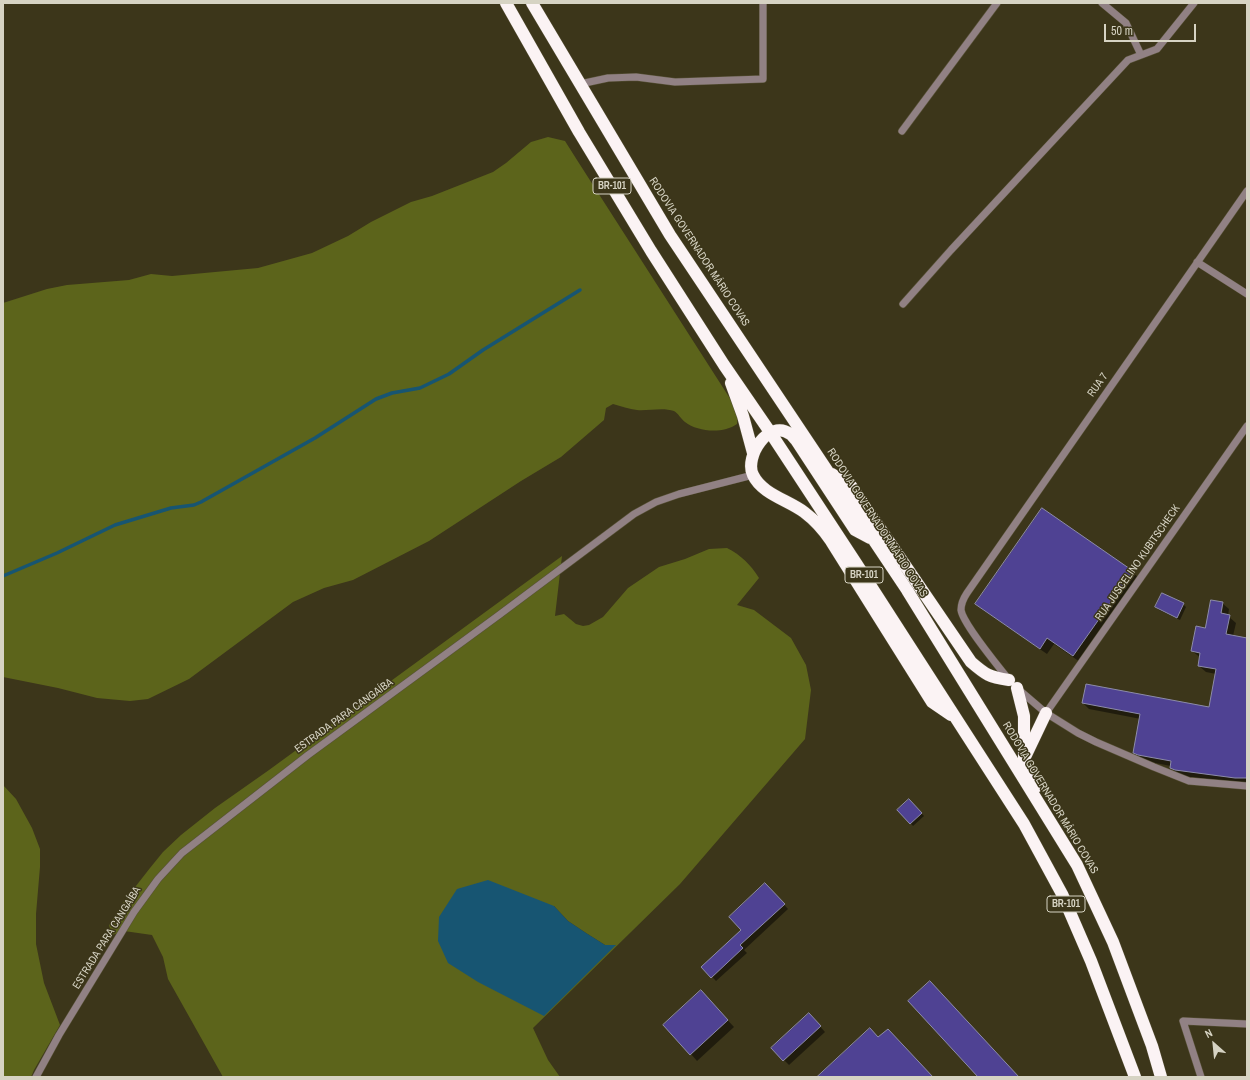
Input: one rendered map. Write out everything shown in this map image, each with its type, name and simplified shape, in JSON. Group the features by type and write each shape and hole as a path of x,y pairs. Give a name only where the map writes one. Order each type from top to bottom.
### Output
{"highway":[{"name":"BR-101","path":"506,3 579,132 651,251 724,365"},
{"name":"RODOVIA GOVERNADOR MÁRIO COVAS","path":"532,3 670,235 907,590 1078,865 1113,942 1152,1046 1161,1077"},
{"path":"724,365 770,432"},
{"path":"724,365 743,416 753,453 753,475 764,488 803,511 819,524 932,702 956,719"},
{"path":"753,453 758,444 770,432 777,430 789,433 796,440 855,530 873,539"},
{"name":"BR-101","path":"770,432 1024,824 1062,894 1092,961 1135,1077"},
{"path":"828,471 851,486 971,662 984,673 1013,684 1024,716 1024,758 1034,781 1041,806"},
{"path":"1024,758 1046,713"}],"street":[{"path":"580,84 608,78 636,77 675,82 763,79 763,3"},
{"path":"902,131 997,3"},
{"path":"1102,3 1126,23 1141,55"},
{"path":"903,304 951,250 1128,60 1157,49 1194,3"},
{"name":"RUA 7","path":"1247,191 967,593 962,602 961,612 966,623 1013,684 1046,713 1078,733 1154,768 1188,780 1247,786"},
{"path":"1197,262 1247,294"},
{"name":"RUA JUSCELINO KUBITSCHECK","path":"1046,713 1247,426"},
{"name":"ESTRADA PARA CANGAÍBA","path":"36,1077 59,1035 134,912 158,879 182,853 308,755 634,514 656,502 679,494 753,475"},
{"path":"1201,1077 1183,1021 1247,1024"}],"green space":[{"path":"548,137 565,141 738,411 737,424 725,429 703,430 685,422 674,411 665,409 637,410 613,404 606,408 604,420 561,457 521,481 429,541 353,580 324,588 293,602 189,679 148,699 130,701 97,698 58,688 3,677 3,303 47,289 67,285 129,280 151,274 172,276 258,268 312,253 348,236 371,222 411,202 432,196 493,172 531,142"},
{"path":"727,548 741,557 753,569 759,578 737,605 754,610 791,638 806,665 811,690 805,739 680,884 533,1028 548,1060 560,1077 223,1077 168,979 163,957 152,935 124,931 112,935 109,925 125,900 163,852 181,835 215,808 562,556 555,616 564,614 576,624 583,626 589,625 603,617 628,588 659,567 685,559 709,549","holes":["554,906 568,921 605,945 616,946 438,941"]},
{"path":"3,785 16,799 32,828 40,849 36,914 36,944 44,983 60,1025 31,1077 3,1077"}],"water":[{"path":"488,880 554,906 568,921 605,945 616,945 544,1016 478,982 448,963 438,941 439,917 457,889"}],"building":[{"path":"1042,508 1133,571 1073,656 1047,638 1040,649 975,604"},
{"path":"1162,593 1184,603 1177,618 1155,607"},
{"path":"1211,600 1223,602 1221,613 1230,615 1226,634 1247,638 1247,778 1235,778 1175,770 1170,768 1171,761 1133,753 1140,714 1082,703 1086,684 1209,707 1216,669 1198,666 1200,653 1191,651 1196,626 1205,628"},
{"path":"909,799 922,813 910,824 897,810"},
{"path":"765,883 785,904 740,945 743,948 711,978 701,967 741,930 729,917"},
{"path":"930,981 1019,1077 978,1077 908,1001"},
{"path":"701,990 728,1020 690,1055 663,1025"},
{"path":"809,1013 821,1026 783,1061 771,1048"},
{"path":"870,1028 878,1037 888,1029 933,1077 817,1077"}],"waterway":[{"path":"3,576 57,553 115,525 171,508 194,505 201,502 315,438 376,399 392,393 420,388 449,374 483,350 580,290"}]}
